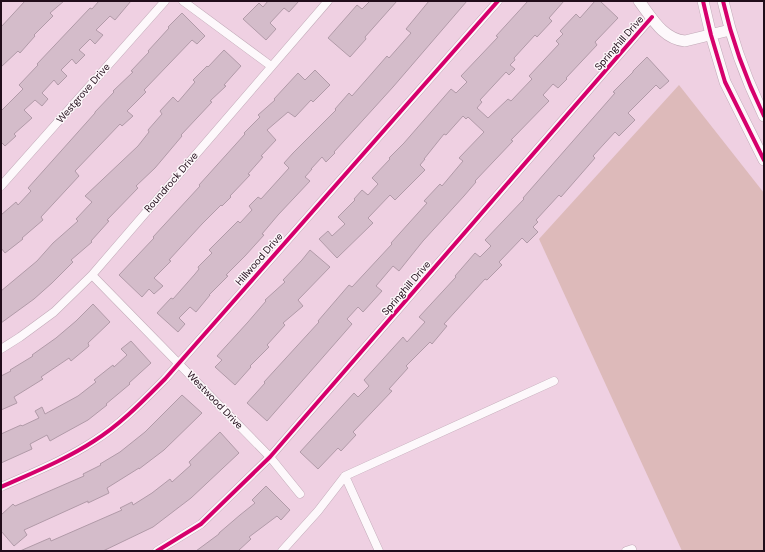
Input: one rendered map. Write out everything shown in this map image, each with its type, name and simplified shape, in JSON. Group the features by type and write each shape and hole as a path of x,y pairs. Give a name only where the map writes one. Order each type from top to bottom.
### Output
{"main road":[{"path":"639,1 661,30 678,40 686,40 730,30"},
{"path":"703,1 710,35 726,82 764,160"},
{"path":"723,1 730,30 742,66 764,116"}],"street":[{"name":"Westgrove Drive","path":"1,186 164,1"},
{"path":"183,1 271,66"},
{"name":"Roundrock Drive","path":"1,349 54,312 92,275 328,1"},
{"name":"Hillwood Drive","path":"1,487 72,454 107,432 165,379 498,1"},
{"name":"Springhill Drive","path":"157,551 201,524 270,457 652,17"},
{"name":"Westwood Drive","path":"92,275 270,457 300,494"},
{"path":"282,551 318,511 345,476 554,381"},
{"path":"345,476 378,551"}],"shaded area":[{"path":"679,85 764,193 764,551 682,551 539,239"}],"building":[{"path":"25,1 64,1 50,13 53,16 34,35 35,36 20,53 18,51 1,67 1,27"},
{"path":"99,1 131,1 115,20 110,16 96,30 103,35 95,44 90,39 79,50 85,55 76,64 72,59 61,70 67,76 58,85 54,80 42,93 48,99 42,106 35,100 24,110 32,118 14,134 16,136 5,146 1,142 1,111 23,89 19,85 38,65 37,64 90,8 92,9"},
{"path":"268,1 299,1 289,12 284,8 270,23 276,29 266,40 243,19 259,3 263,7"},
{"path":"370,1 397,1 365,37 366,39 350,57 328,38 357,5 362,9"},
{"path":"429,1 467,1 393,87 334,152 335,153 326,162 322,157 311,169 305,177 310,181 278,215 262,234 264,235 226,275 228,276 209,295 196,312 190,307 179,318 185,324 178,332 157,313 171,298 173,299 195,274 199,269 198,267 212,253 209,250 238,221 240,223 252,210 249,206 258,197 261,199 289,168 284,163 293,153 336,110 335,109 349,93 352,96 387,56 389,58 411,33 406,29"},
{"path":"528,1 564,1 549,18 552,21 537,37 535,35 514,58 515,60 510,65 515,69 509,75 506,72 480,100 482,102 477,108 488,118 508,99 511,101 532,79 529,76 559,44 556,41 563,34 560,31 576,14 580,18 595,1 600,1 618,18 595,42 597,45 566,78 567,79 558,88 553,84 543,95 549,101 511,140 513,141 475,181 476,182 423,241 399,271 393,266 376,286 382,291 363,312 358,307 347,319 352,324 267,421 247,403 265,383 264,382 319,322 318,321 349,285 352,287 392,244 391,243 427,203 424,201 440,184 442,186 463,161 459,158 484,132 468,117 466,119 463,116 446,135 444,134 424,159 420,165 425,170 395,200 390,195 368,218 373,223 337,258 319,239 328,231 332,236 345,224 338,217 355,200 354,199 362,190 368,195 378,184 372,178 451,89 456,93 467,82 461,76 498,37 496,36"},
{"path":"182,13 205,36 197,44 192,40 144,90 146,92 127,111 133,116 122,126 120,124 75,171 79,176 41,217 43,220 22,238 23,239 5,253 1,248 1,215 16,202 18,205 31,191 28,188 114,92 113,91 133,72 131,71 149,52 148,51 169,28 168,27"},
{"path":"224,50 241,66 224,85 226,86 210,101 212,102 181,135 182,136 155,168 136,186 138,188 107,220 109,221 91,241 92,242 71,260 73,262 52,283 34,299 1,323 1,291 37,261 53,243 78,221 76,219 92,202 85,196 138,146 149,132 148,130 162,114 160,111 173,97 178,102 195,82 193,80"},
{"path":"647,57 669,81 660,89 656,85 628,113 635,120 619,136 615,132 593,156 595,158 561,197 559,195 536,220 538,222 533,227 538,232 527,243 522,238 499,262 502,265 487,280 485,279 444,324 447,326 432,344 430,342 406,366 408,368 389,389 392,391 353,432 356,435 341,451 338,448 318,469 300,452 354,393 358,397 369,386 364,380 403,337 407,342 425,322 419,317 456,277 455,276 475,253 480,257 491,246 485,240 524,199 523,198 615,93 613,92"},
{"path":"315,70 330,85 313,102 311,100 295,117 288,112 267,130 276,140 261,156 263,157 248,174 250,175 230,196 231,197 202,224 169,260 171,261 154,278 163,286 154,294 149,289 142,297 119,275 154,238 153,237 245,134 244,133 260,117 258,115 275,100 274,99 298,73 305,80"},
{"path":"310,250 330,267 298,300 303,306 283,323 285,325 267,345 269,347 250,366 251,367 235,385 215,367 222,360 217,356 266,301 265,300 285,282 283,280"},
{"path":"93,304 110,322 88,343 89,346 71,361 69,358 41,377 43,379 14,397 17,403 1,410 1,376 33,356 32,355 56,338"},
{"path":"131,341 151,363 129,383 130,384 88,420 50,441 47,435 30,444 32,449 1,463 1,434 39,418 35,411 42,407 45,414 78,396 96,382 94,380 113,365 114,367 127,355 121,349"},
{"path":"182,395 202,413 164,450 139,469 107,488 109,493 24,530 27,535 14,546 1,531 1,515 13,504 15,506 84,476 83,474 101,465 100,464 120,452 145,432"},
{"path":"220,432 239,453 191,498 153,527 103,551 20,551 50,538 51,541 122,510 120,508 132,502 133,505 170,479 172,482 191,465 189,462"},
{"path":"266,486 290,510 281,520 277,516 249,537 251,539 238,551 196,551 219,534 255,503 252,500"}],"cycle path":[{"path":"1,487 48,466 83,448 113,427 148,396 165,379 498,1"},
{"path":"703,1 725,82 764,160"},
{"path":"723,1 740,60 764,116"},
{"path":"157,551 201,524 270,457 652,17"}]}
